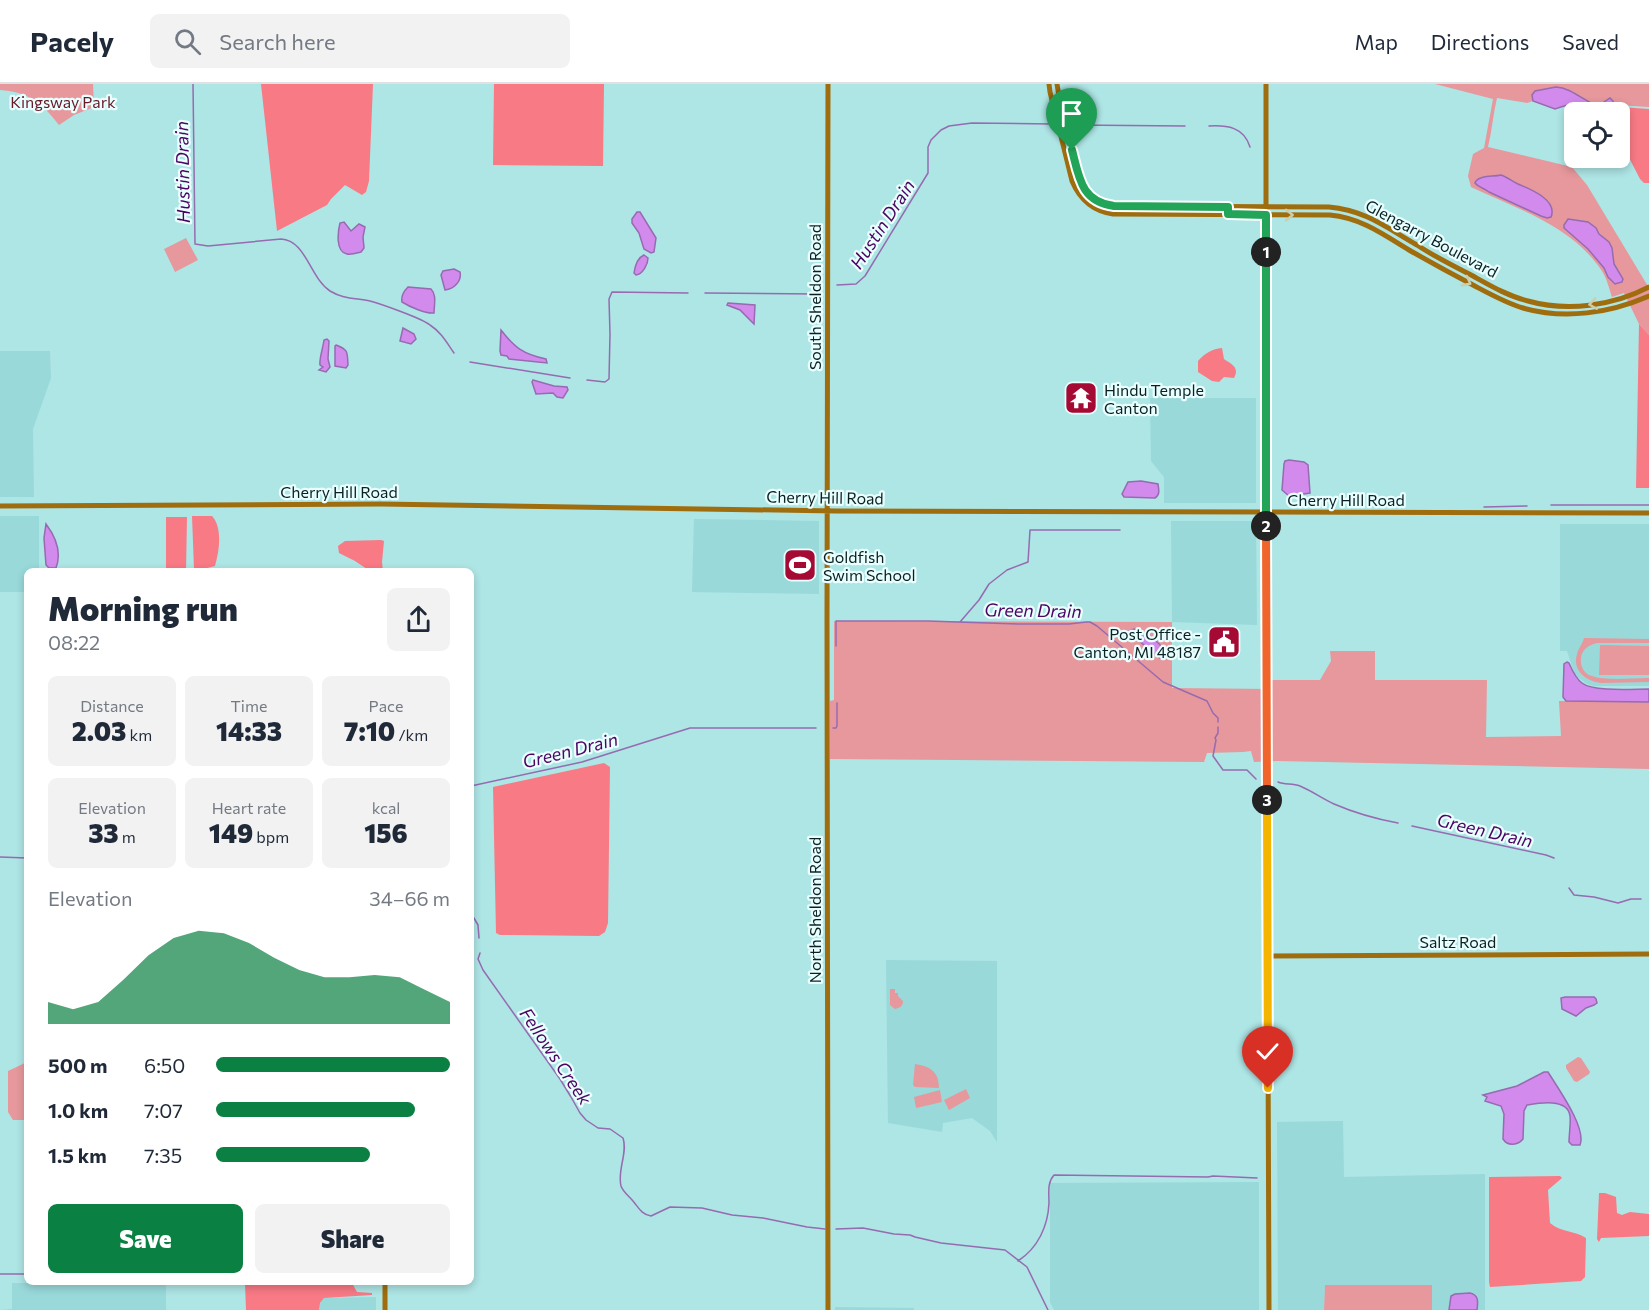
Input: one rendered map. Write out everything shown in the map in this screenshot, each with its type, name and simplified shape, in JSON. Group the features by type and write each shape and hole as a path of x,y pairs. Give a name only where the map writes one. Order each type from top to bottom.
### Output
{"street":[{"name":"South Sheldon Road","path":"827,511 828,84"},
{"name":"Glengarry Boulevard","path":"1049,84 1072,181 1077,192 1087,204 1105,213 1342,216 1371,226 1436,266 1506,302 1525,309 1558,314 1592,312 1626,305 1649,296"},
{"name":"Glengarry Boulevard","path":"1057,84 1083,187 1095,200 1105,204 1347,209 1372,218 1439,258 1505,292 1528,301 1551,306 1592,304 1624,297 1649,287"},
{"path":"1266,84 1269,1310"},
{"path":"1117,206 1117,214"},
{"path":"1178,206 1178,214"},
{"path":"1228,207 1228,214"},
{"path":"1321,207 1321,215"},
{"path":"1525,309 1528,301"},
{"name":"Cherry Hill Road","path":"0,506 381,504 827,511 1649,513"},
{"name":"North Sheldon Road","path":"827,511 828,1310"},
{"name":"Saltz Road","path":"1268,956 1649,954"},
{"path":"385,1285 385,1310"}],"shaded area":[{"path":"261,84 373,84 369,181 366,192 362,195 345,185 327,205 277,231"},
{"path":"494,84 604,84 603,166 493,165"},
{"path":"1562,88 1589,102 1564,102 1564,106 1555,109 1533,101 1532,95 1535,91"},
{"path":"1630,108 1649,109 1649,183 1644,183 1630,160"},
{"path":"1501,175 1547,200 1552,211 1551,217 1541,216 1475,183 1481,178"},
{"path":"637,212 640,212 656,238 654,252 651,253 644,249 639,233 632,223"},
{"path":"1568,219 1588,222 1609,242 1614,264 1623,279 1622,282 1615,284 1588,249 1564,228"},
{"path":"344,222 351,231 359,224 365,227 364,248 361,252 349,254 341,249 338,241 339,231 340,223"},
{"path":"644,255 648,258 646,266 641,273 636,275 634,273 637,262"},
{"path":"454,269 460,272 459,281 445,290 441,275 443,271"},
{"path":"408,287 433,291 434,313 418,310 402,302 403,294"},
{"path":"728,303 755,305 754,324 740,310 727,305"},
{"path":"1639,324 1649,335 1649,488 1636,488"},
{"path":"403,328 414,334 416,339 411,344 400,341"},
{"path":"501,330 520,349 546,359 547,363 509,359 501,355"},
{"path":"327,339 330,367 326,372 319,370 323,367 320,365 320,360 324,340"},
{"path":"336,345 346,352 348,365 346,368 335,366"},
{"path":"1222,348 1224,359 1234,366 1236,374 1234,378 1224,377 1219,382 1212,381 1198,372 1198,361 1209,352"},
{"path":"0,351 50,351 51,378 33,429 34,497 0,497"},
{"path":"533,380 567,387 568,390 563,398 553,393 536,394"},
{"path":"1150,398 1256,398 1256,503 1164,503 1164,477 1151,461"},
{"path":"1289,460 1304,462 1308,465 1310,493 1289,496 1282,490 1284,464"},
{"path":"1141,481 1158,484 1157,497 1124,497 1122,494 1128,482"},
{"path":"0,516 39,516 39,568 24,568 24,592 0,592"},
{"path":"192,516 212,516 219,533 215,566 194,568"},
{"path":"166,517 187,517 186,568 166,568"},
{"path":"694,519 819,521 819,594 692,592"},
{"path":"1171,521 1256,521 1257,625 1172,622"},
{"path":"46,524 57,544 56,568 49,568 46,565 44,538"},
{"path":"1560,524 1649,524 1649,686 1587,684 1575,675 1567,651 1560,651"},
{"path":"345,541 384,541 383,568 366,568 339,553 338,546"},
{"path":"1134,629 1154,640 1162,648 1166,658 1160,658 1133,636 1129,631"},
{"path":"1567,662 1577,679 1587,686 1649,689 1649,702 1566,701 1563,697 1564,664"},
{"path":"604,763 610,767 608,923 605,932 599,936 500,935 496,933 493,787"},
{"path":"886,960 997,961 997,1142 990,1131 972,1118 943,1123 942,1132 888,1123"},
{"path":"1594,997 1597,1003 1576,1016 1562,1009 1561,998"},
{"path":"1548,1072 1575,1118 1581,1138 1580,1145 1572,1145 1569,1142 1568,1110 1564,1106 1552,1103 1527,1105 1524,1111 1523,1139 1513,1144 1503,1139 1504,1114 1501,1106 1485,1101 1487,1097 1483,1095 1517,1086"},
{"path":"1343,1121 1344,1177 1485,1174 1485,1310 1432,1310 1432,1285 1325,1285 1324,1310 1278,1310 1277,1122"},
{"path":"1560,1176 1562,1178 1548,1190 1550,1223 1586,1238 1585,1277 1581,1281 1490,1287 1489,1177"},
{"path":"1259,1182 1259,1310 1054,1310 1050,1302 1050,1183"},
{"path":"1599,1193 1616,1197 1617,1213 1622,1215 1630,1212 1649,1214 1649,1236 1601,1238 1599,1242 1597,1239"},
{"path":"12,1283 24,1283 24,1285 166,1285 166,1310 0,1310 12,1309"},
{"path":"245,1285 353,1285 357,1292 372,1293 372,1295 324,1298 319,1310 246,1310"},
{"path":"1470,1293 1476,1297 1477,1310 1449,1310 1451,1296"},
{"path":"376,1297 376,1310 319,1310 324,1298"},
{"path":"835,1307 914,1308 914,1310 835,1310"}],"green space":[{"name":"Kingsway Park","path":"0,84 93,84 94,107 74,115 59,125 34,100 19,93 0,90"},
{"path":"1435,84 1649,84 1649,107 1630,106 1630,102 1564,102 1564,106 1555,109 1533,101 1527,103 1497,98 1488,147 1564,165 1564,168 1573,168 1587,185 1649,288 1649,335 1639,324 1624,293 1612,297 1602,271 1590,255 1575,242 1543,220 1471,187 1468,176 1473,154 1484,148 1493,99"},
{"path":"186,238 198,260 175,272 164,249"},
{"path":"834,621 1172,622 1172,688 1271,689 1272,680 1320,680 1331,661 1330,651 1375,651 1375,680 1487,680 1486,737 1561,736 1559,701 1649,701 1649,769 1254,762 1251,751 1207,753 1204,762 830,759 830,701 834,700"},
{"path":"1584,638 1649,639 1649,643 1597,643 1584,650 1581,661 1585,672 1598,678 1649,678 1649,682 1601,683 1585,677 1578,670 1576,660"},
{"path":"1600,645 1649,646 1649,675 1599,675"},
{"path":"890,989 895,989 895,993 898,993 903,1001 902,1005 895,1009 890,1005"},
{"path":"1578,1057 1590,1072 1577,1082 1574,1081 1566,1065"},
{"path":"24,1063 24,1120 13,1120 8,1112 8,1071"},
{"path":"915,1064 925,1066 935,1073 939,1088 913,1085"},
{"path":"966,1089 970,1098 949,1110 944,1100"},
{"path":"940,1090 942,1102 916,1108 914,1097"},
{"path":"1325,1285 1432,1285 1432,1310 1324,1310"}],"waterway":[{"name":"Hustin Drain","path":"193,84 195,244 208,246 281,239 289,241 302,252 317,278 330,291 344,297 370,301 425,322 441,334 454,353"},
{"name":"Hustin Drain","path":"837,285 856,284 865,276 928,173 928,147 931,140 941,130 949,126 972,123 1051,124"},
{"name":"Hustin Drain","path":"1073,125 1185,126"},
{"name":"Hustin Drain","path":"1209,126 1222,126 1239,131 1244,135 1250,147"},
{"name":"Hustin Drain","path":"587,380 605,382 609,379 609,299 612,292 688,293"},
{"name":"Hustin Drain","path":"705,293 817,294"},
{"name":"Hustin Drain","path":"470,362 570,378"},
{"path":"1551,505 1649,505"},
{"path":"1484,507 1527,506"},
{"path":"960,622 989,584 1007,570 1028,562 1030,530 1120,530"},
{"name":"Green Drain","path":"836,646 836,621 1019,624 1090,622 1163,682 1207,701 1218,718 1218,722"},
{"name":"Green Drain","path":"833,728 837,726 837,703"},
{"name":"Green Drain","path":"1218,727 1213,756 1223,770 1247,770 1256,779"},
{"name":"Green Drain","path":"474,785 582,762 690,728 816,728"},
{"name":"Green Drain","path":"1278,782 1300,786 1334,804 1358,813 1398,823"},
{"name":"Green Drain","path":"1412,826 1554,858"},
{"name":"Fellows Creek","path":"0,857 24,858"},
{"name":"Green Drain","path":"1569,888 1574,895 1618,903 1641,899"},
{"name":"Fellows Creek","path":"474,918 478,925 479,938"},
{"name":"Fellows Creek","path":"480,953 478,959 483,970 560,1079 580,1113 598,1128 610,1129 623,1138 621,1186 642,1212 651,1216 670,1207 702,1208 732,1215 825,1229"},
{"path":"1018,1261 1031,1250 1041,1236 1047,1220 1049,1184 1054,1175 1257,1178"},
{"name":"Fellows Creek","path":"836,1229 863,1228 910,1235 941,1243 1005,1250 1027,1267 1048,1310"},
{"path":"0,1274 24,1274"}],"place":[{"name":"Hindu Temple Canton","path":"1081,398"},
{"name":"Goldfish Swim School","path":"800,565"},
{"name":"Post Office - Canton, MI 48187","path":"1224,642"}],"route":[{"path":"1072,150 1083,187 1095,200 1105,204 1228,207 1228,214 1266,215 1268,1088"}]}
